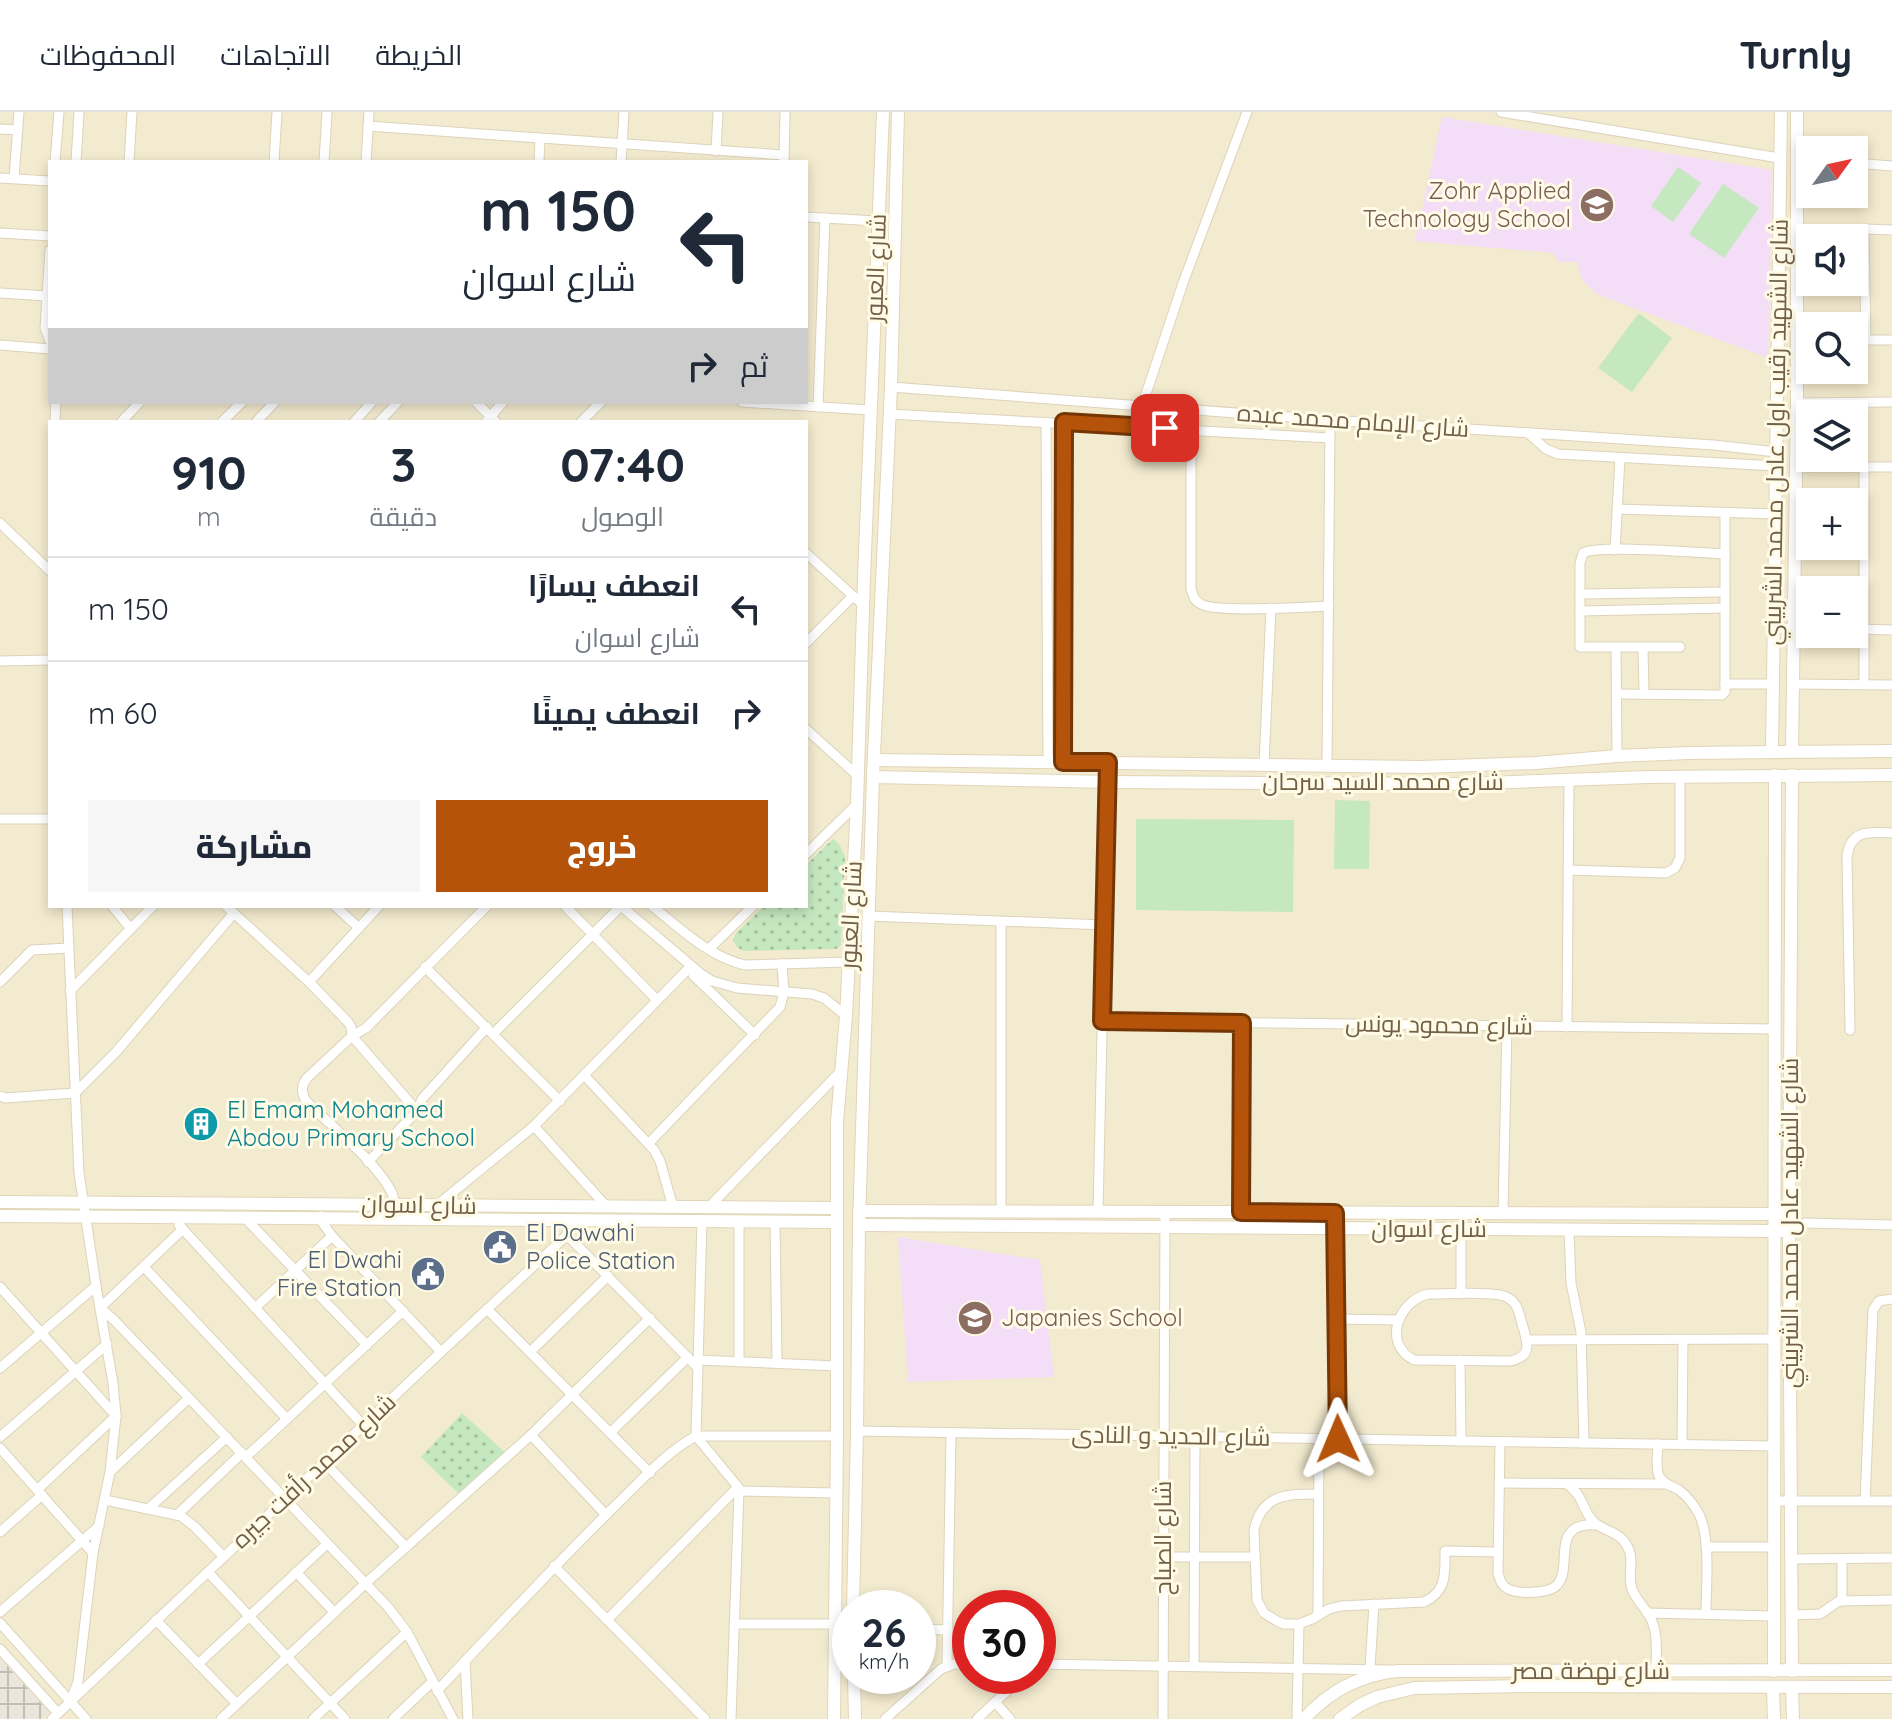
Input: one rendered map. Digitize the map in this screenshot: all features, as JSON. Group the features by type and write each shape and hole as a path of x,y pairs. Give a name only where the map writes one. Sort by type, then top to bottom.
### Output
{"street":[{"path":"14,178 19,112"},
{"path":"55,160 59,112"},
{"path":"76,160 79,112"},
{"path":"129,160 132,112"},
{"path":"274,160 277,112"},
{"path":"324,160 327,112"},
{"path":"366,160 369,112"},
{"path":"621,160 624,112"},
{"path":"716,151 718,112"},
{"path":"368,126 716,151 784,159 785,112"},
{"name":"شارع العبور","path":"835,1590 837,1122 857,804 883,112"},
{"name":"شارع العبور","path":"853,1590 859,1211 873,777 891,387 898,112"},
{"path":"1142,406 1183,283 1247,112"},
{"path":"1501,112 1779,158"},
{"name":"شارع الشهيد رقيب اول عادل محمد الشربيني","path":"1772,752 1781,112"},
{"name":"شارع الشهيد رقيب اول عادل محمد الشربيني","path":"1797,112 1800,136"},
{"path":"0,129 18,130"},
{"path":"539,160 540,139"},
{"path":"1868,164 1892,166"},
{"path":"0,178 48,181"},
{"path":"879,198 888,202 894,199"},
{"path":"808,217 877,221"},
{"path":"818,407 825,218"},
{"path":"1865,312 1863,233 1866,229 1892,230"},
{"path":"0,233 48,236"},
{"path":"877,239 885,235 893,240"},
{"path":"48,281 45,328 48,336"},
{"path":"0,293 47,296"},
{"path":"1779,293 1796,293"},
{"path":"1868,340 1892,340"},
{"path":"0,345 48,349"},
{"name":"شارع الإمام محمد عبده","path":"891,387 1714,445 1776,452"},
{"path":"1868,402 1892,402"},
{"path":"123,420 138,404"},
{"path":"224,420 240,404"},
{"path":"258,420 273,404"},
{"path":"356,420 370,404"},
{"path":"381,420 396,404"},
{"path":"478,404 491,420"},
{"path":"583,420 599,404"},
{"path":"782,404 870,410"},
{"path":"1191,409 1190,551 1196,601 1208,607 1329,606"},
{"name":"شارع الإمام محمد عبده","path":"889,414 1330,438"},
{"path":"1327,766 1330,420"},
{"path":"1046,422 1048,762"},
{"path":"1063,762 1064,422"},
{"name":"شارع الإمام محمد عبده","path":"1528,433 1546,449 1558,454 1777,466"},
{"path":"1615,550 1620,458"},
{"name":"شارع الشهيد رقيب اول عادل محمد الشربيني","path":"1792,751 1796,467"},
{"path":"1868,467 1892,467"},
{"path":"1861,576 1864,472"},
{"path":"1617,509 1776,514"},
{"path":"1617,694 1722,695 1725,691 1725,513"},
{"path":"0,523 48,569"},
{"path":"865,543 874,546 885,540"},
{"path":"1680,647 1580,647 1581,557 1587,550 1725,554"},
{"path":"808,555 863,605"},
{"path":"864,577 873,575 883,580"},
{"path":"1580,594 1725,592"},
{"path":"808,641 853,596"},
{"path":"1264,764 1271,608"},
{"path":"1580,611 1725,608"},
{"path":"1774,628 1793,629"},
{"path":"1868,630 1892,630"},
{"path":"1616,647 1617,756"},
{"path":"1643,647 1644,694"},
{"path":"1861,648 1864,685"},
{"path":"0,661 48,660"},
{"path":"1725,684 1773,684"},
{"path":"1792,684 1892,685"},
{"path":"808,731 858,776"},
{"name":"شارع محمد السيد سرحان","path":"874,760 1482,766 1688,753 1892,751"},
{"path":"1568,870 1666,873 1675,868 1680,858 1683,765 1688,753"},
{"path":"1648,777 1655,768 1655,760 1649,755"},
{"path":"1098,1212 1108,762"},
{"name":"شارع الشهيد عادل محمد الشربيني","path":"1774,1671 1775,775"},
{"name":"شارع الشهيد عادل محمد الشربيني","path":"1792,775 1789,1214 1792,1671"},
{"name":"شارع محمد السيد سرحان","path":"873,777 1459,784 1684,776 1892,775"},
{"path":"1567,1027 1569,780"},
{"path":"808,852 857,804"},
{"path":"0,819 48,819"},
{"path":"1850,1030 1849,846 1863,833 1892,833"},
{"path":"67,908 79,1173 116,1416 110,1472 93,1553 78,1682 70,1702"},
{"path":"114,908 131,929"},
{"path":"70,991 151,908"},
{"path":"337,908 359,928"},
{"path":"309,982 376,908"},
{"path":"397,1211 390,1189 368,1162 306,1101 302,1092 304,1082 352,1036 366,1028 485,908"},
{"path":"567,908 657,1000"},
{"path":"368,1162 417,1111 422,1099 490,1030 619,908"},
{"path":"623,908 690,968 755,1035"},
{"path":"654,908 722,958 745,965 849,962"},
{"path":"709,949 751,908"},
{"path":"0,1096 75,1093 116,1052 230,910 348,1022 352,1036 417,1111"},
{"path":"869,916 1105,925"},
{"path":"1001,922 1001,1212"},
{"path":"0,982 32,950 68,948"},
{"path":"649,1143 780,1007 784,992 782,964"},
{"path":"425,967 560,1101"},
{"path":"690,968 724,986 812,994 824,998 846,1016"},
{"path":"436,1206 534,1126 690,968"},
{"name":"شارع محمود يونس","path":"1102,1021 1775,1029"},
{"path":"1241,1212 1242,1023"},
{"path":"1503,1213 1507,1026"},
{"path":"709,1207 842,1068 850,1076 865,1070"},
{"path":"584,1075 649,1143 660,1161 673,1207"},
{"path":"837,1122 849,1117 862,1124"},
{"path":"534,1126 606,1206"},
{"name":"شارع اسوان","path":"0,1202 397,1211 568,1220 837,1222"},
{"name":"شارع اسوان","path":"397,1211 436,1206 837,1208"},
{"path":"320,1211 332,1236 441,1352"},
{"name":"شارع اسوان","path":"0,1216 244,1217 320,1211"},
{"name":"شارع اسوان","path":"859,1211 1789,1214 1805,1223"},
{"name":"شارع الصباح","path":"1163,1719 1165,1212"},
{"path":"1335,1213 1338,1439"},
{"path":"172,1217 363,1425"},
{"path":"244,1217 367,1345"},
{"path":"568,1220 567,1235 695,1362"},
{"path":"702,1220 695,1362 696,1436 739,1489 731,1719"},
{"path":"739,1221 739,1362"},
{"path":"775,1221 777,1363"},
{"name":"شارع اسوان","path":"859,1225 1774,1231 1789,1231 1805,1223 1892,1225"},
{"path":"100,1308 183,1229"},
{"path":"1461,1229 1461,1294"},
{"path":"1569,1230 1571,1283 1580,1316 1582,1340 1584,1443"},
{"name":"شارع محمد رأفت جيره","path":"55,1716 567,1235"},
{"path":"255,1308 332,1236"},
{"path":"144,1267 287,1419"},
{"path":"530,1352 608,1276"},
{"path":"0,1368 96,1286"},
{"path":"1,1291 116,1416"},
{"path":"1461,1294 1501,1295 1511,1299 1518,1308 1527,1340 1525,1353 1514,1361 1414,1360 1408,1357 1398,1340 1399,1320 1410,1302 1421,1296 1461,1294"},
{"path":"1865,1501 1873,1310 1879,1301 1890,1299"},
{"path":"100,1308 227,1437 397,1618 453,1719"},
{"path":"487,1309 650,1473"},
{"path":"177,1515 287,1419 403,1311"},
{"path":"221,1719 334,1612 531,1435 650,1318"},
{"path":"1336,1319 1399,1320"},
{"path":"1527,1340 1773,1339"},
{"path":"1682,1445 1683,1340"},
{"path":"0,1437 107,1344"},
{"path":"1460,1360 1461,1441"},
{"path":"610,1433 695,1362 837,1366"},
{"path":"110,1472 189,1398"},
{"path":"0,1532 116,1416"},
{"name":"شارع الحديد و النادى","path":"857,1431 1774,1446"},
{"path":"947,1666 951,1433"},
{"path":"531,1435 606,1515"},
{"path":"393,1719 465,1662 554,1566 686,1441 696,1436 837,1436"},
{"path":"148,1509 227,1437"},
{"path":"1194,1666 1195,1437"},
{"path":"1318,1615 1319,1439"},
{"path":"1500,1442 1498,1552 1499,1577 1505,1587 1517,1591 1550,1591 1562,1578 1564,1551 1568,1538 1577,1528 1590,1524 1616,1533 1628,1548 1632,1562 1630,1581 1653,1625 1656,1671"},
{"path":"1658,1444 1660,1478 1680,1491 1696,1509 1703,1525 1706,1614"},
{"path":"0,1449 93,1553"},
{"path":"324,1462 406,1547"},
{"path":"837,1472 856,1473"},
{"path":"1499,1483 1666,1484"},
{"path":"1567,1484 1579,1495 1597,1525"},
{"path":"607,1620 739,1489 836,1493"},
{"path":"1318,1494 1288,1495 1267,1504 1255,1524 1257,1600 1264,1613 1277,1621 1299,1624 1341,1606 1419,1603 1434,1597 1443,1584 1445,1551 1498,1552"},
{"path":"105,1500 188,1520 224,1557"},
{"path":"1774,1501 1892,1501"},
{"path":"0,1612 99,1526"},
{"path":"198,1664 327,1544"},
{"path":"1706,1547 1774,1547"},
{"path":"1163,1557 1255,1557"},
{"path":"1791,1559 1892,1558"},
{"path":"1842,1559 1842,1601"},
{"path":"554,1566 705,1719"},
{"path":"208,1572 345,1719"},
{"path":"296,1572 334,1612"},
{"path":"1792,1615 1820,1614 1842,1601 1892,1600"},
{"path":"1370,1668 1374,1604"},
{"path":"1647,1613 1774,1616"},
{"path":"156,1620 237,1704"},
{"path":"0,1623 86,1719"},
{"path":"734,1624 832,1624"},
{"path":"1297,1719 1299,1624"},
{"path":"936,1630 948,1630"},
{"path":"313,1719 407,1632"},
{"path":"0,1649 55,1716"},
{"path":"465,1662 468,1719"},
{"path":"885,1719 941,1669 952,1664"},
{"path":"1056,1664 1370,1668 1397,1671"},
{"path":"1527,1670 1525,1679 1529,1686"},
{"name":"شارع نهضة مصر","path":"1304,1719 1321,1701 1341,1688 1374,1674 1397,1671 1892,1670"},
{"path":"1494,1671 1501,1676 1499,1687"},
{"name":"شارع نهضة مصر","path":"1340,1719 1369,1700 1414,1688 1892,1687"},
{"path":"1773,1688 1774,1719"},
{"path":"1792,1688 1793,1719"},
{"name":"شارع العبور","path":"834,1694 834,1719"},
{"path":"854,1694 855,1719"},
{"path":"977,1719 1004,1694"},
{"path":"995,1702 1010,1719"}],"shaded area":[{"path":"0,112 1892,112 1892,1719 0,1719"},
{"name":"Zohr Applied Technology School","path":"1442,117 1772,170 1768,358 1596,294 1581,278 1577,262 1558,262 1553,253 1415,241"},
{"name":"Japanies School","path":"898,1237 1040,1260 1054,1377 908,1382"},
{"path":"0,1658 49,1712 41,1719 0,1719"}],"green space":[{"path":"1678,167 1701,183 1673,222 1651,206"},
{"path":"1723,184 1759,208 1724,258 1689,234"},
{"path":"1638,314 1672,338 1632,392 1598,368"},
{"path":"1335,800 1370,801 1369,869 1334,869"},
{"path":"1136,819 1294,820 1293,912 1136,910"},
{"path":"833,839 845,856 841,945 836,949 743,951 736,946 733,940 736,933 762,908 808,908 808,863"},
{"path":"462,1413 508,1455 462,1497 421,1457"}],"place":[{"name":"Zohr Applied Technology School","path":"1597,205"},
{"name":"El Emam Mohamed Abdou Primary School","path":"201,1124"},
{"name":"El Dawahi Police Station","path":"500,1247"},
{"name":"El Dwahi Fire Station","path":"428,1274"},
{"name":"Japanies School","path":"975,1318"}],"route":[{"path":"1165,428 1064,422 1063,762 1108,762 1102,1021 1242,1023 1241,1212 1335,1213 1338,1439"}]}
